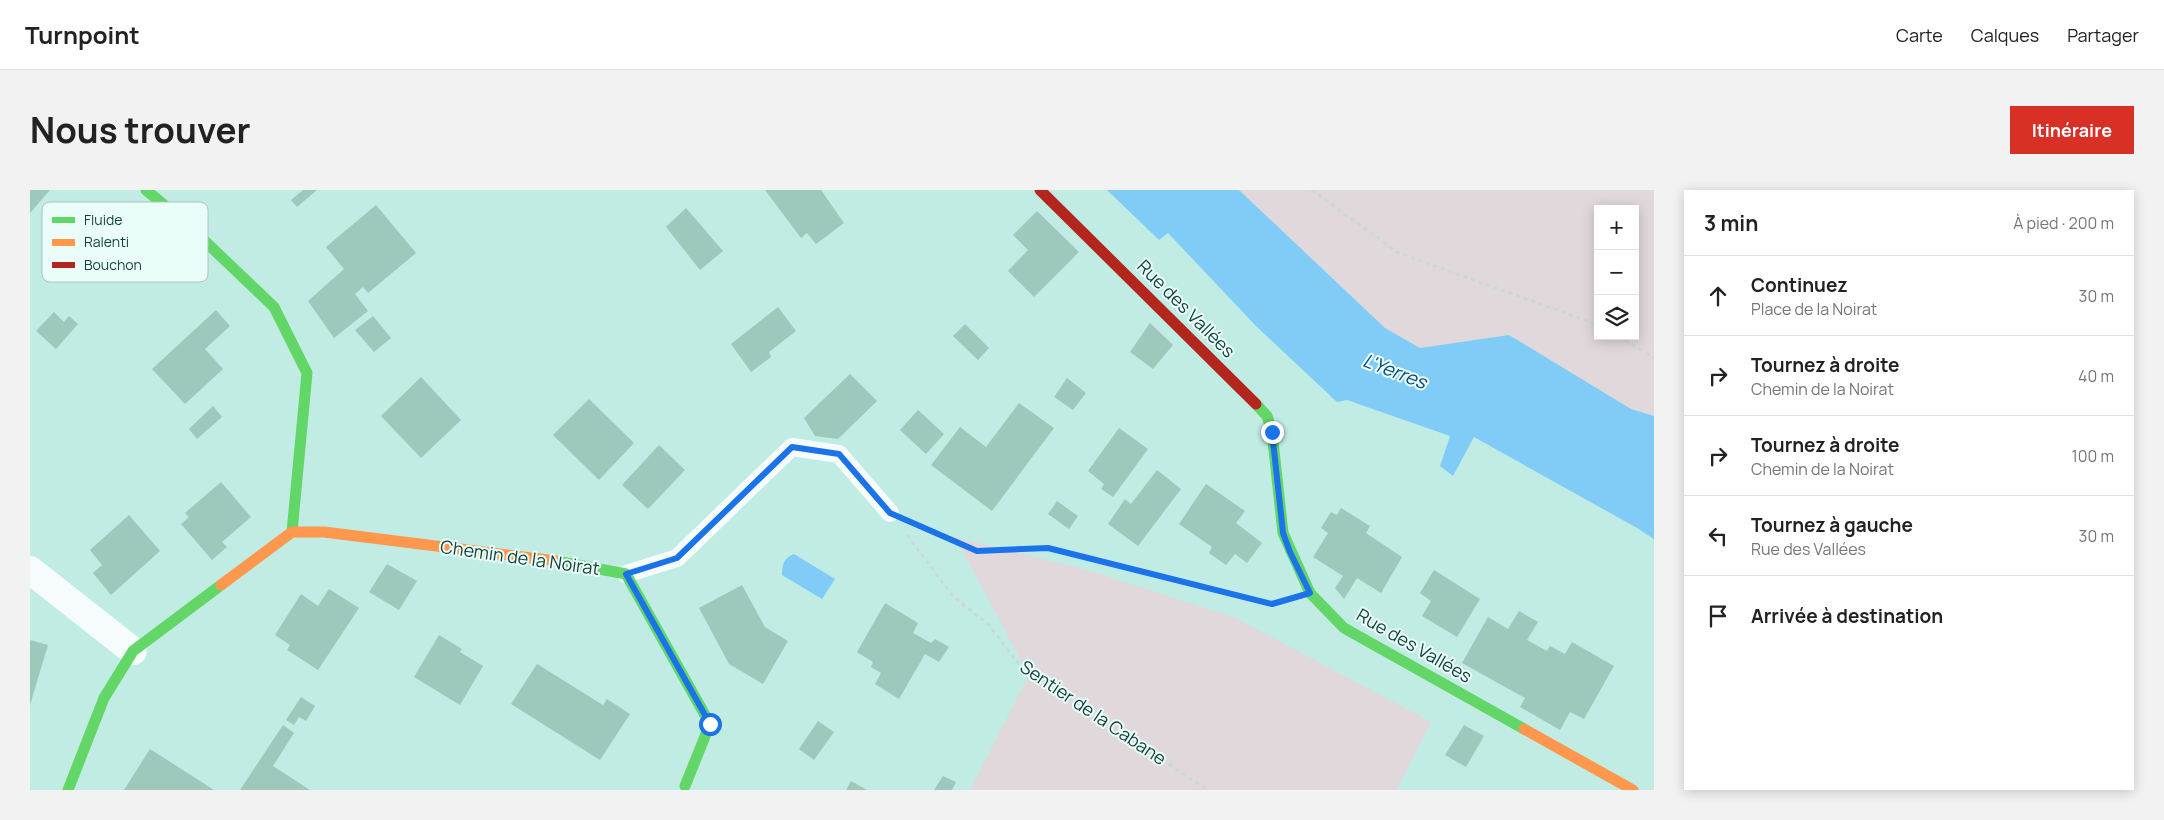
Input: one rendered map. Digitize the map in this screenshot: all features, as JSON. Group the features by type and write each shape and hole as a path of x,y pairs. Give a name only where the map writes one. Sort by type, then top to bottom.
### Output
{"street":[{"path":"146,190 160,202"},
{"name":"Rue des Vallées","path":"1040,190 1245,392 1266,416 1272,432 1283,533 1296,566 1310,593 1344,628 1634,790"},
{"path":"68,790 104,698 133,651 292,532 307,373 274,307 208,245"},
{"name":"Chemin de la Noirat","path":"292,532 333,533 556,562 626,574"},
{"path":"30,570 133,651"},
{"path":"626,574 710,724 685,786"}],"lane":[{"name":"Chemin de la Noirat","path":"626,574 677,558 792,447 839,454 890,513"}],"path":[{"path":"1312,190 1397,252 1594,325"},
{"path":"1625,340 1654,358"},
{"path":"890,513 977,551 1048,548 1272,604 1310,593"},
{"name":"Sentier de la Cabane","path":"890,513 952,595 990,626 1016,661 1061,694 1208,790"}],"shaded area":[{"path":"1239,190 1654,190 1654,416 1631,409 1509,335 1420,348 1385,328"},
{"path":"955,537 1084,569 1236,618 1431,722 1397,790 970,790 1029,675"}],"water":[{"name":"L'Yerres","path":"1107,190 1239,190 1385,328 1420,348 1509,335 1631,409 1654,416 1654,539 1474,437 1453,476 1440,466 1450,436 1347,400 1337,402 1256,326 1168,233 1159,240"},
{"path":"794,554 835,579 822,599 782,575 784,562"}],"building":[{"path":"30,190 50,190 30,213"},
{"path":"303,190 317,190 297,207 291,200"},
{"path":"765,190 821,190 844,223 816,244 807,233 801,238"},
{"path":"376,205 416,253 368,293 363,287 355,294 368,311 334,338 308,301 344,269 326,247"},
{"path":"686,208 723,251 700,270 666,227"},
{"path":"1037,211 1079,252 1034,297 1008,271 1028,250 1013,235"},
{"path":"778,307 796,331 769,352 771,357 751,372 731,344"},
{"path":"216,310 230,326 205,349 223,369 185,404 152,369"},
{"path":"54,312 64,322 69,316 78,324 56,349 36,331"},
{"path":"373,316 391,338 374,352 355,330"},
{"path":"1150,323 1173,345 1153,369 1130,352"},
{"path":"965,324 989,348 978,360 953,336"},
{"path":"850,374 877,401 838,439 815,436 804,418"},
{"path":"421,377 461,420 421,458 381,416"},
{"path":"1067,378 1086,393 1073,410 1054,397"},
{"path":"589,399 634,443 599,480 553,435"},
{"path":"1019,403 1054,428 992,511 931,465 960,427 986,447"},
{"path":"213,406 222,417 197,439 189,429"},
{"path":"918,410 944,434 926,454 900,430"},
{"path":"1119,428 1148,449 1113,497 1101,489 1104,484 1088,471"},
{"path":"659,445 685,470 648,509 622,485"},
{"path":"1157,470 1181,489 1138,546 1108,524 1125,499 1131,504"},
{"path":"221,482 251,517 222,542 227,547 212,560 181,524 189,517 185,513"},
{"path":"1206,484 1245,511 1236,523 1262,543 1247,563 1235,554 1226,565 1209,553 1212,547 1179,524"},
{"path":"1057,501 1078,516 1069,529 1048,514"},
{"path":"1341,508 1370,526 1366,533 1402,557 1381,593 1357,578 1344,599 1335,588 1343,576 1313,557 1328,533 1321,528 1331,512 1337,515"},
{"path":"129,515 160,551 111,595 93,573 102,565 90,550"},
{"path":"387,564 417,581 399,610 369,592"},
{"path":"1434,570 1480,599 1457,637 1422,616 1431,601 1420,593"},
{"path":"742,585 765,627 788,641 763,684 729,664 699,608"},
{"path":"329,589 359,608 318,670 287,650 290,645 275,635 301,594 318,606"},
{"path":"885,603 918,623 913,633 931,643 935,639 949,647 939,662 925,654 899,699 875,684 881,673 871,667 873,662 857,652"},
{"path":"1519,611 1538,622 1527,640 1547,651 1550,646 1565,654 1572,642 1614,666 1584,719 1570,712 1560,730 1520,707 1525,698 1462,663 1488,617 1508,629"},
{"path":"439,635 462,649 460,652 483,666 460,705 414,677"},
{"path":"30,640 48,645 30,705"},
{"path":"537,664 603,705 607,699 630,714 600,760 511,704"},
{"path":"301,697 315,706 306,721 299,717 294,725 286,720"},
{"path":"818,721 834,732 814,760 799,749"},
{"path":"283,725 294,733 273,766 310,790 240,790"},
{"path":"1464,725 1484,736 1466,767 1445,755"},
{"path":"150,749 214,790 124,790"},
{"path":"943,776 956,782 952,790 934,790"},
{"path":"851,781 867,790 846,790"}],"traffic: fast":[{"path":"146,190 160,202"},
{"path":"208,244 274,307 307,373 292,532"},
{"path":"1256,404 1267,416 1272,432 1283,533 1310,593 1344,628 1524,729"},
{"path":"556,561 626,574 710,724 685,786"},
{"path":"68,790 104,698 133,651 221,585"}],"traffic: slow":[{"path":"221,585 292,532 324,532 556,561"},
{"path":"1524,729 1633,790"}],"traffic: jam":[{"path":"1040,190 1256,404"}],"route":[{"path":"710,724 626,574 677,558 792,447 839,454 890,513 977,551 1048,548 1272,604 1310,593 1299,573 1283,533 1272,432"}]}
